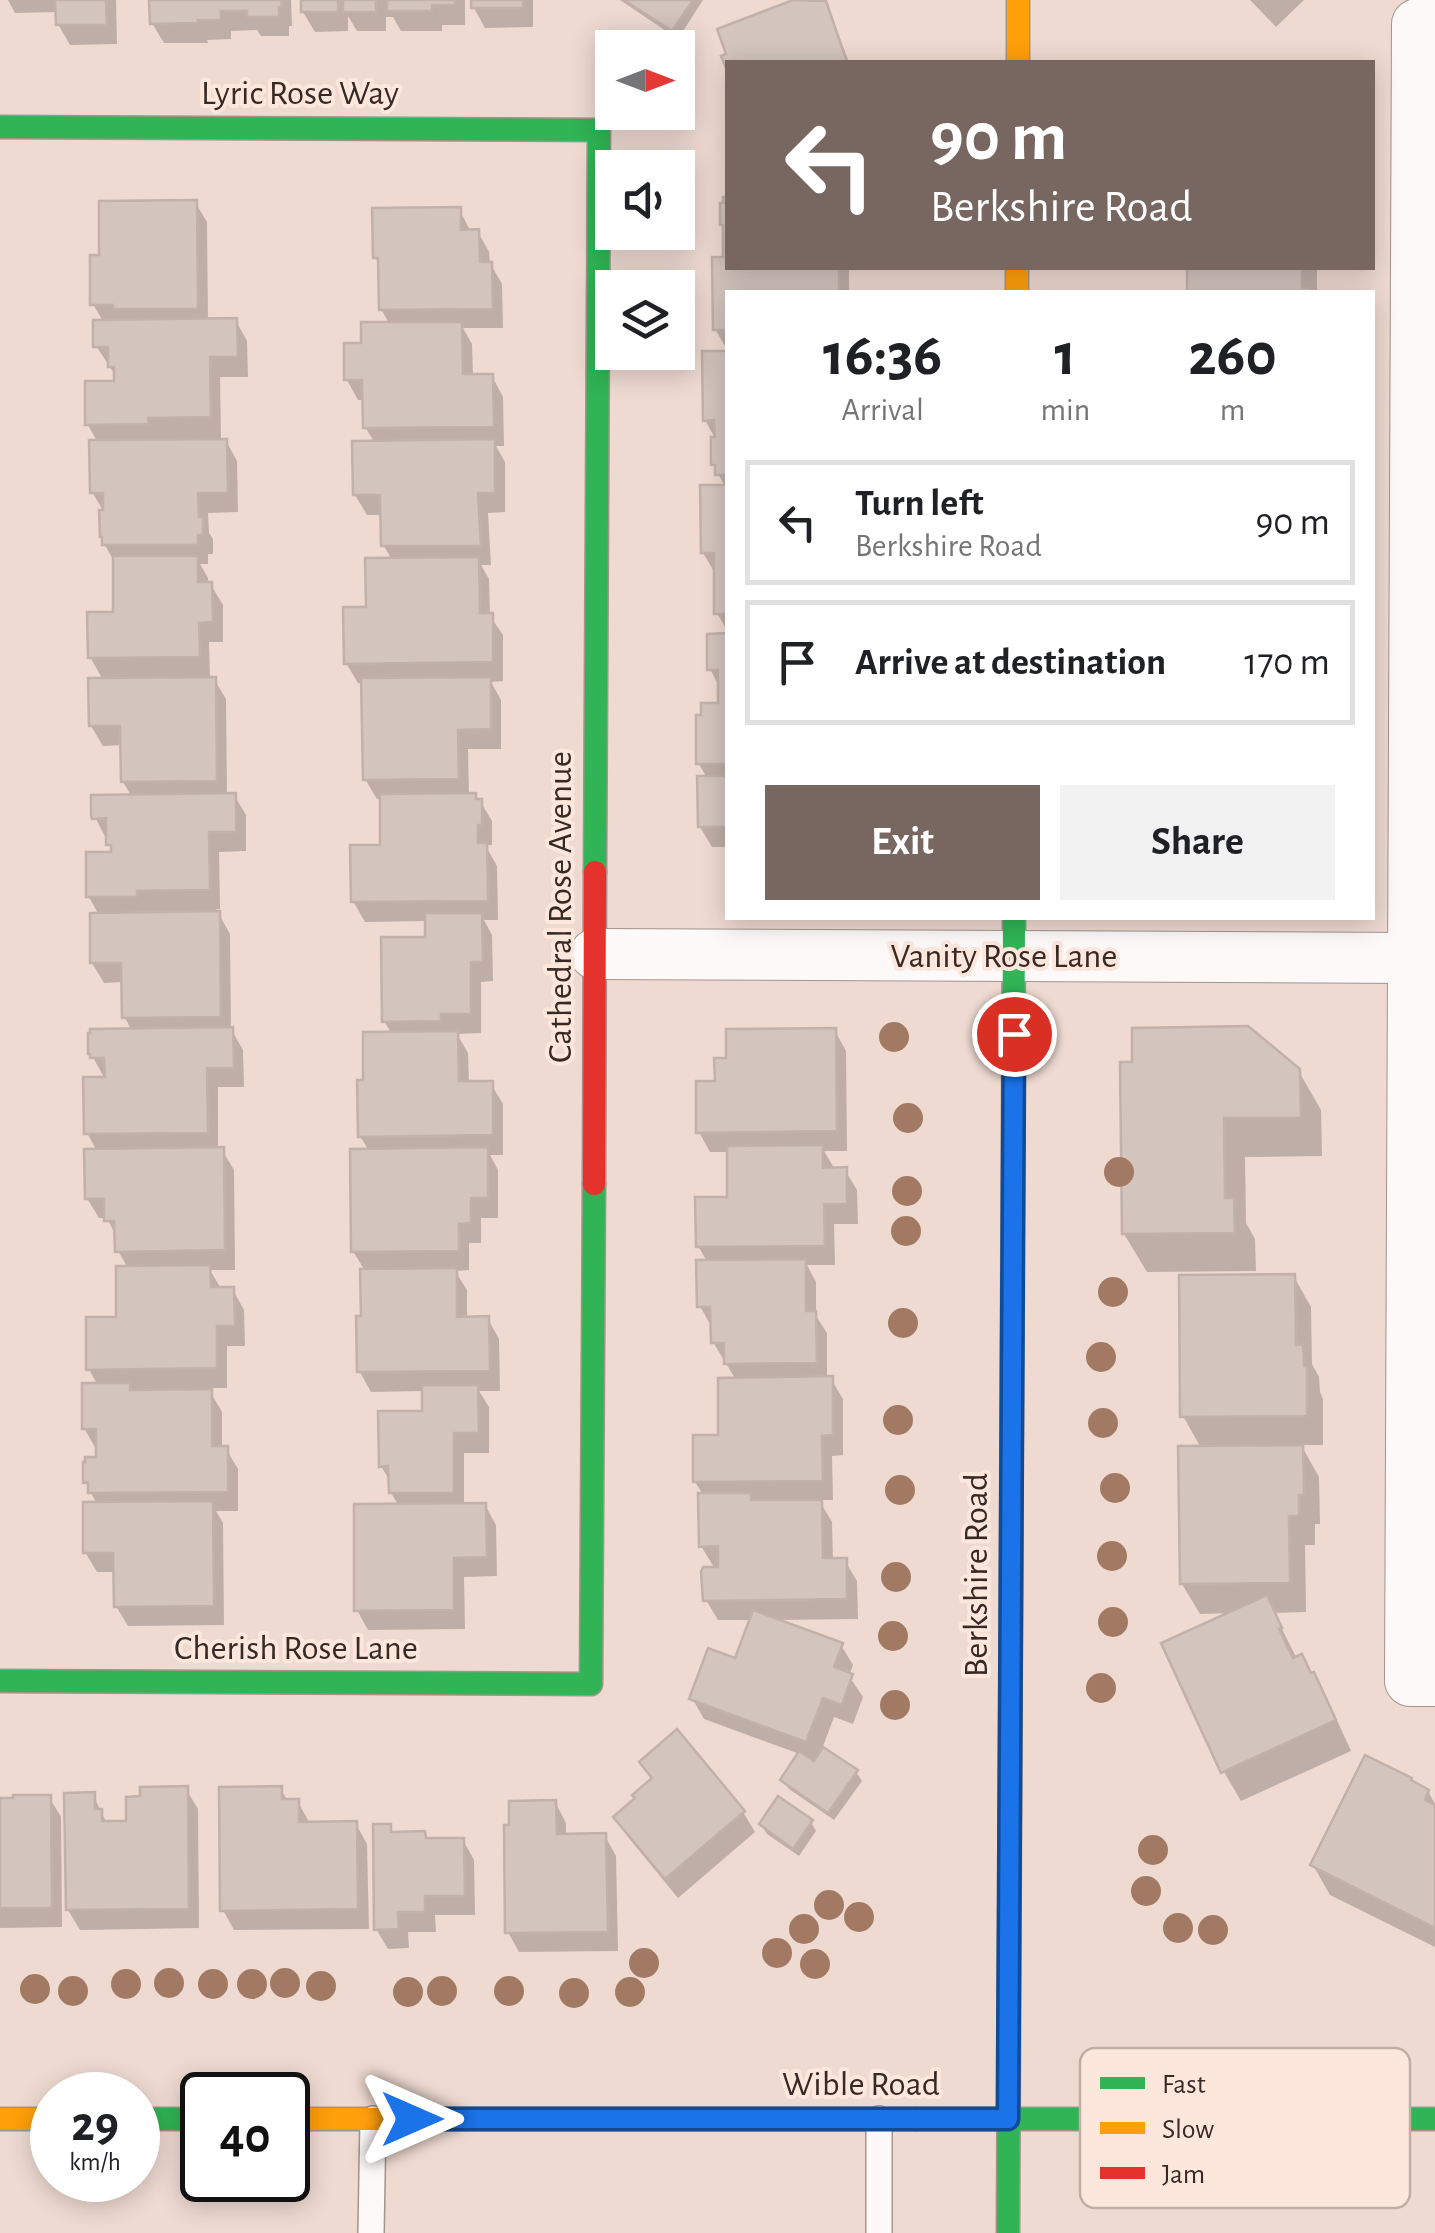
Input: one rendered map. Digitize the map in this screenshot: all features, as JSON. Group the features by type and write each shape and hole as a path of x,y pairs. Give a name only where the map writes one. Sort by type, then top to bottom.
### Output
{"street":[{"path":"1018,0 1018,60"},
{"path":"1422,1681 1413,958 1426,24"},
{"name":"Lyric Rose Way","path":"0,127 595,130"},
{"name":"Cathedral Rose Avenue","path":"591,1684 599,130"},
{"name":"Vanity Rose Lane","path":"595,954 1014,937 1413,958"},
{"name":"Berkshire Road","path":"1008,2233 1014,937"},
{"name":"Cherish Rose Lane","path":"0,1682 591,1684"},
{"path":"0,2119 30,2119"},
{"name":"Wible Road","path":"310,2119 1080,2119"}],"lane":[{"path":"371,2233 372,2119"},
{"path":"879,2119 879,2233"}],"building":[{"path":"55,0 106,0 107,25 56,25"},
{"path":"149,0 281,0 282,7 279,17 247,17 247,11 221,11 221,20 150,24"},
{"path":"301,0 338,0 338,12 301,12"},
{"path":"343,0 376,0 376,12 343,12"},
{"path":"387,0 455,0 455,5 432,5 432,11 387,11"},
{"path":"471,0 523,0 523,8 471,8"},
{"path":"624,0 693,0 670,30"},
{"path":"793,0 826,1 846,60 725,60 725,66 721,56 726,54 717,29"},
{"path":"725,197 725,270 839,270 839,290 725,290 725,330 713,330 712,257 723,257"},
{"path":"197,200 198,309 113,309 113,305 90,305 90,255 99,255 99,201"},
{"path":"461,207 461,230 479,229 480,262 492,262 493,309 379,310 372,208"},
{"path":"1187,270 1302,270 1302,288 1310,288 1310,290 1187,290"},
{"path":"237,318 238,357 210,357 211,417 148,418 149,424 85,425 85,381 114,381 114,367 108,367 108,347 93,347 93,320"},
{"path":"361,322 462,322 463,374 493,374 494,427 363,428 362,380 344,380 344,343 361,343"},
{"path":"702,351 725,351 725,475 715,475 715,465 711,465 714,420 703,421"},
{"path":"227,439 228,493 198,493 203,535 198,535 198,545 102,545 99,510 103,510 103,493 90,493 89,440"},
{"path":"495,439 495,493 478,493 481,546 381,546 380,495 353,495 352,441"},
{"path":"700,485 725,485 725,614 714,614 714,553 701,553"},
{"path":"113,556 198,556 198,582 212,582 213,622 199,623 200,657 88,658 87,612 113,612"},
{"path":"479,557 480,613 493,613 493,662 344,664 343,607 366,607 365,558"},
{"path":"725,633 725,764 696,764 696,715 701,715 701,703 718,703 718,670 707,670 707,634"},
{"path":"216,677 217,781 121,782 120,726 89,726 88,678"},
{"path":"491,677 491,729 458,730 459,779 363,780 361,678"},
{"path":"697,776 725,776 725,827 698,827"},
{"path":"236,793 236,832 209,832 210,890 137,891 137,897 86,897 86,852 111,852 111,845 106,845 106,818 92,819 91,795"},
{"path":"476,793 476,799 482,799 478,843 487,843 488,901 351,902 350,845 380,845 380,794"},
{"path":"220,911 221,1017 122,1018 121,963 90,963 90,913"},
{"path":"425,913 482,913 483,962 471,962 471,1014 441,1014 441,1021 382,1022 381,937 425,937"},
{"path":"1248,1026 1300,1069 1301,1118 1224,1118 1225,1198 1234,1198 1235,1233 1122,1234 1120,1062 1132,1062 1132,1028"},
{"path":"233,1027 234,1068 207,1068 208,1133 84,1134 83,1077 105,1077 104,1058 90,1058 88,1054 90,1029"},
{"path":"836,1028 837,1131 696,1133 696,1081 715,1081 714,1058 726,1058 726,1029"},
{"path":"458,1031 459,1081 493,1081 493,1135 358,1137 357,1080 363,1080 363,1032"},
{"path":"823,1145 823,1168 847,1167 847,1204 824,1204 825,1246 696,1247 695,1197 727,1197 727,1146"},
{"path":"224,1147 225,1250 115,1252 114,1221 104,1221 104,1199 85,1199 84,1149"},
{"path":"488,1147 488,1198 471,1198 471,1223 459,1224 459,1251 351,1252 350,1149"},
{"path":"806,1259 806,1311 816,1311 817,1363 724,1364 724,1343 711,1343 710,1307 697,1307 696,1260"},
{"path":"210,1265 211,1287 234,1287 235,1326 217,1326 217,1368 86,1370 86,1317 116,1317 116,1266"},
{"path":"457,1268 457,1317 489,1316 490,1371 357,1372 360,1269"},
{"path":"1295,1274 1296,1345 1303,1344 1307,1366 1307,1416 1180,1417 1179,1275"},
{"path":"833,1376 833,1435 822,1436 823,1481 693,1482 693,1435 718,1435 718,1378"},
{"path":"82,1383 130,1383 130,1390 212,1389 212,1446 228,1446 228,1492 88,1493 88,1482 83,1483 83,1462 85,1457 96,1457 96,1429 82,1429"},
{"path":"422,1385 478,1385 479,1433 454,1433 454,1493 389,1493 388,1466 379,1467 378,1411 422,1411"},
{"path":"1303,1445 1304,1495 1299,1495 1299,1516 1289,1516 1290,1583 1180,1584 1178,1446"},
{"path":"698,1493 751,1493 751,1500 822,1500 823,1558 847,1558 847,1599 703,1601 701,1572 703,1567 718,1567 718,1546 699,1547"},
{"path":"213,1501 214,1606 114,1607 113,1553 83,1553 83,1502"},
{"path":"486,1503 487,1557 454,1558 454,1610 354,1611 354,1504"},
{"path":"1267,1595 1293,1658 1302,1654 1336,1720 1221,1773 1161,1643"},
{"path":"753,1610 843,1643 834,1667 853,1674 842,1705 823,1698 806,1742 689,1699 708,1648 735,1658"},
{"path":"677,1729 745,1811 665,1879 613,1817 652,1778 639,1762"},
{"path":"823,1747 858,1770 828,1813 780,1780 799,1751 814,1761"},
{"path":"1365,1755 1429,1790 1425,1800 1435,1805 1435,1928 1310,1865"},
{"path":"188,1786 189,1909 66,1910 64,1793 95,1792 95,1809 102,1809 102,1821 126,1821 126,1797 140,1796 140,1787"},
{"path":"282,1786 282,1799 299,1799 299,1822 357,1821 358,1909 220,1911 219,1787"},
{"path":"51,1795 52,1908 0,1908 0,1798"},
{"path":"778,1796 813,1820 793,1849 759,1824"},
{"path":"556,1800 557,1834 606,1833 608,1932 505,1933 504,1825 509,1825 509,1801"},
{"path":"373,1824 391,1824 391,1832 425,1831 426,1838 464,1838 465,1896 425,1896 425,1912 398,1912 399,1929 374,1930"}],"traffic: fast":[{"path":"0,127 599,130 595,872"},
{"path":"1008,2233 1014,920"},
{"path":"0,1681 591,1684 594,1184"},
{"path":"160,2119 180,2119"},
{"path":"916,2119 1080,2119"},
{"path":"1410,2119 1435,2119"}],"traffic: slow":[{"path":"1018,0 1018,60"},
{"path":"1017,270 1017,290"},
{"path":"0,2119 30,2119"},
{"path":"310,2119 916,2119"}],"traffic: jam":[{"path":"594,1184 595,872"}],"route":[{"path":"412,2119 1008,2119 1014,1034"}]}
